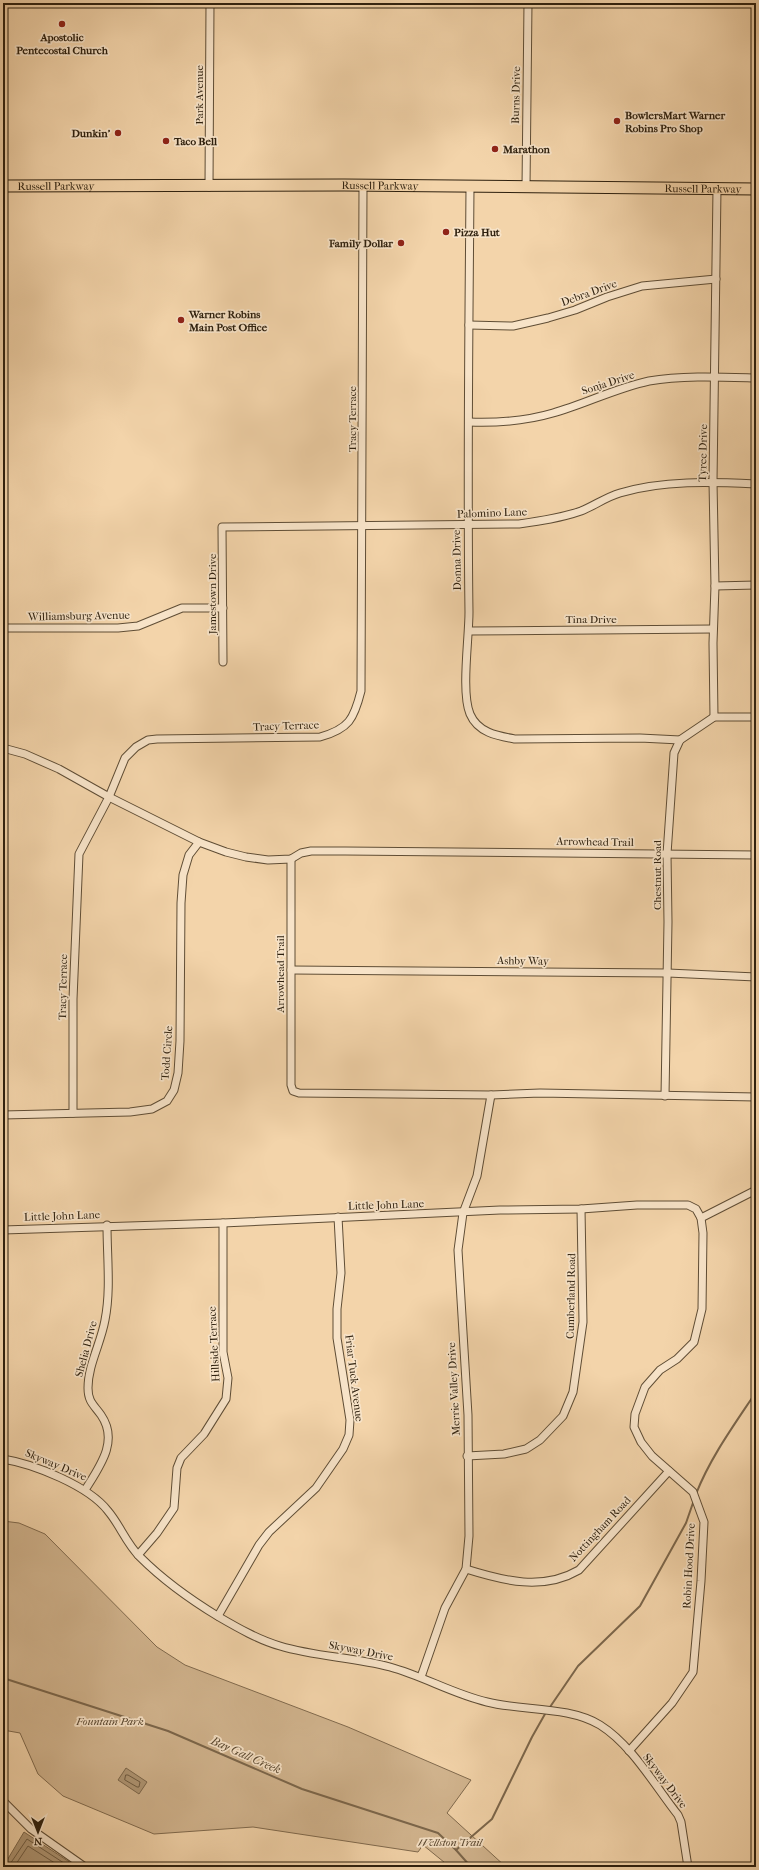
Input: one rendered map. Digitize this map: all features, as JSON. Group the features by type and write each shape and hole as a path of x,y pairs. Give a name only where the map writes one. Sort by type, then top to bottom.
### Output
{"main road":[{"name":"Russell Parkway","path":"3,186 470,186 756,189"}],"street":[{"name":"Park Avenue","path":"209,187 210,3"},
{"name":"Burns Drive","path":"526,187 528,3"},
{"name":"Tracy Terrace","path":"73,1113 73,998 79,854 109,797 125,758 136,747 148,740 320,737 333,733 348,725 356,711 361,691 360,549 363,525 363,186"},
{"name":"Donna Drive","path":"470,186 468,526 469,631 466,700 471,716 485,732 500,737 516,739 640,738 680,740"},
{"name":"Tyree Drive","path":"714,717 713,629 715,586 714,482 717,189"},
{"name":"Debra Drive","path":"469,325 513,326 575,310 607,297 642,286 716,280"},
{"name":"Sonja Drive","path":"469,422 489,423 521,420 552,413 649,381 715,377 756,378"},
{"name":"Palomino Lane","path":"222,527 363,525 468,526 519,524 552,520 582,511 619,493 654,486 714,482 756,484"},
{"name":"Jamestown Drive","path":"222,527 223,662"},
{"path":"715,586 756,585"},
{"name":"Williamsburg Avenue","path":"3,628 118,628 138,626 182,608 223,608"},
{"name":"Tina Drive","path":"469,631 713,629"},
{"path":"680,740 714,717 756,717"},
{"name":"Chestnut Road","path":"665,1096 668,973 667,854 672,766 674,753 680,740"},
{"path":"3,748 25,754 59,769 109,797 199,842 246,857 268,860 291,859"},
{"name":"Todd Circle","path":"3,1115 130,1112 152,1109 167,1101 174,1090 178,1073 180,1041 181,903 183,875 188,856 199,842"},
{"name":"Arrowhead Trail","path":"756,855 312,851 301,853 291,859 291,1086 293,1091 299,1093 491,1095 540,1093 756,1097"},
{"name":"Ashby Way","path":"291,970 668,973 756,977"},
{"name":"Merrie Valley Drive","path":"421,1677 445,1608 466,1569 469,1536 467,1456 468,1416 458,1250 463,1213 477,1176 491,1095"},
{"path":"701,1218 756,1190"},
{"name":"Little John Lane","path":"3,1230 223,1223 338,1217 463,1213 500,1210 581,1209 637,1206 688,1206 696,1209 701,1218"},
{"name":"Cumberland Road","path":"467,1456 504,1454 526,1449 540,1440 563,1416 573,1392 584,1322 581,1209"},
{"name":"Friar Tuck Avenue","path":"218,1616 268,1532 316,1488 344,1449 349,1435 350,1420 337,1338 337,1309 341,1273 338,1217"},
{"name":"Robin Hood Drive","path":"628,1751 672,1703 693,1672 701,1581 704,1522 693,1492 669,1471 641,1442 634,1427 635,1414 645,1387 660,1370 677,1359 694,1342 702,1309 703,1233 701,1218"},
{"name":"Hillside Terrace","path":"138,1555 158,1533 174,1508 177,1468 181,1458 204,1434 226,1399 228,1378 223,1352 223,1223"},
{"name":"Shelia Drive","path":"85,1490 108,1450 109,1439 107,1425 90,1403 88,1388 90,1374 105,1321 107,1307 107,1226"},
{"name":"Skyway Drive","path":"3,1459 18,1461 43,1470 85,1490 109,1511 123,1535 138,1555 179,1590 218,1616 268,1642 313,1654 372,1663 421,1677 453,1692 488,1703 556,1712 598,1724 615,1736 678,1815 681,1822 688,1867"},
{"name":"Nottingham Road","path":"466,1569 515,1582 542,1583 567,1577 579,1570 669,1471"},
{"path":"3,1799 3,1802 31,1829 85,1867"}],"green space":[{"name":"Fountain Park","path":"3,1521 19,1523 45,1534 157,1647 185,1665 348,1727 471,1780 447,1813 506,1867 450,1867 423,1845 418,1852 253,1827 154,1834 63,1796 38,1774 20,1733 3,1730"}],"water":[{"path":"126,1768 147,1782 139,1794 118,1780"},
{"path":"24,1832 77,1867 3,1867"}],"waterway":[{"path":"696,1494 715,1455 756,1392"},
{"path":"550,1707 578,1666 640,1606 686,1523 694,1500"},
{"name":"Bay Gall Creek","path":"3,1678 168,1731 302,1789 438,1833 471,1867"},
{"path":"456,1850 492,1819 532,1737 545,1714"}],"place":[{"name":"Apostolic Pentecostal Church","path":"62,24"},
{"name":"BowlersMart Warner Robins Pro Shop","path":"617,121"},
{"name":"Dunkin'","path":"118,133"},
{"name":"Taco Bell","path":"166,141"},
{"name":"Marathon","path":"495,149"},
{"name":"Pizza Hut","path":"446,232"},
{"name":"Family Dollar","path":"401,243"},
{"name":"Warner Robins Main Post Office","path":"181,320"}],"park label":[{"name":"Wellston Trail","path":"450,1842"}]}
